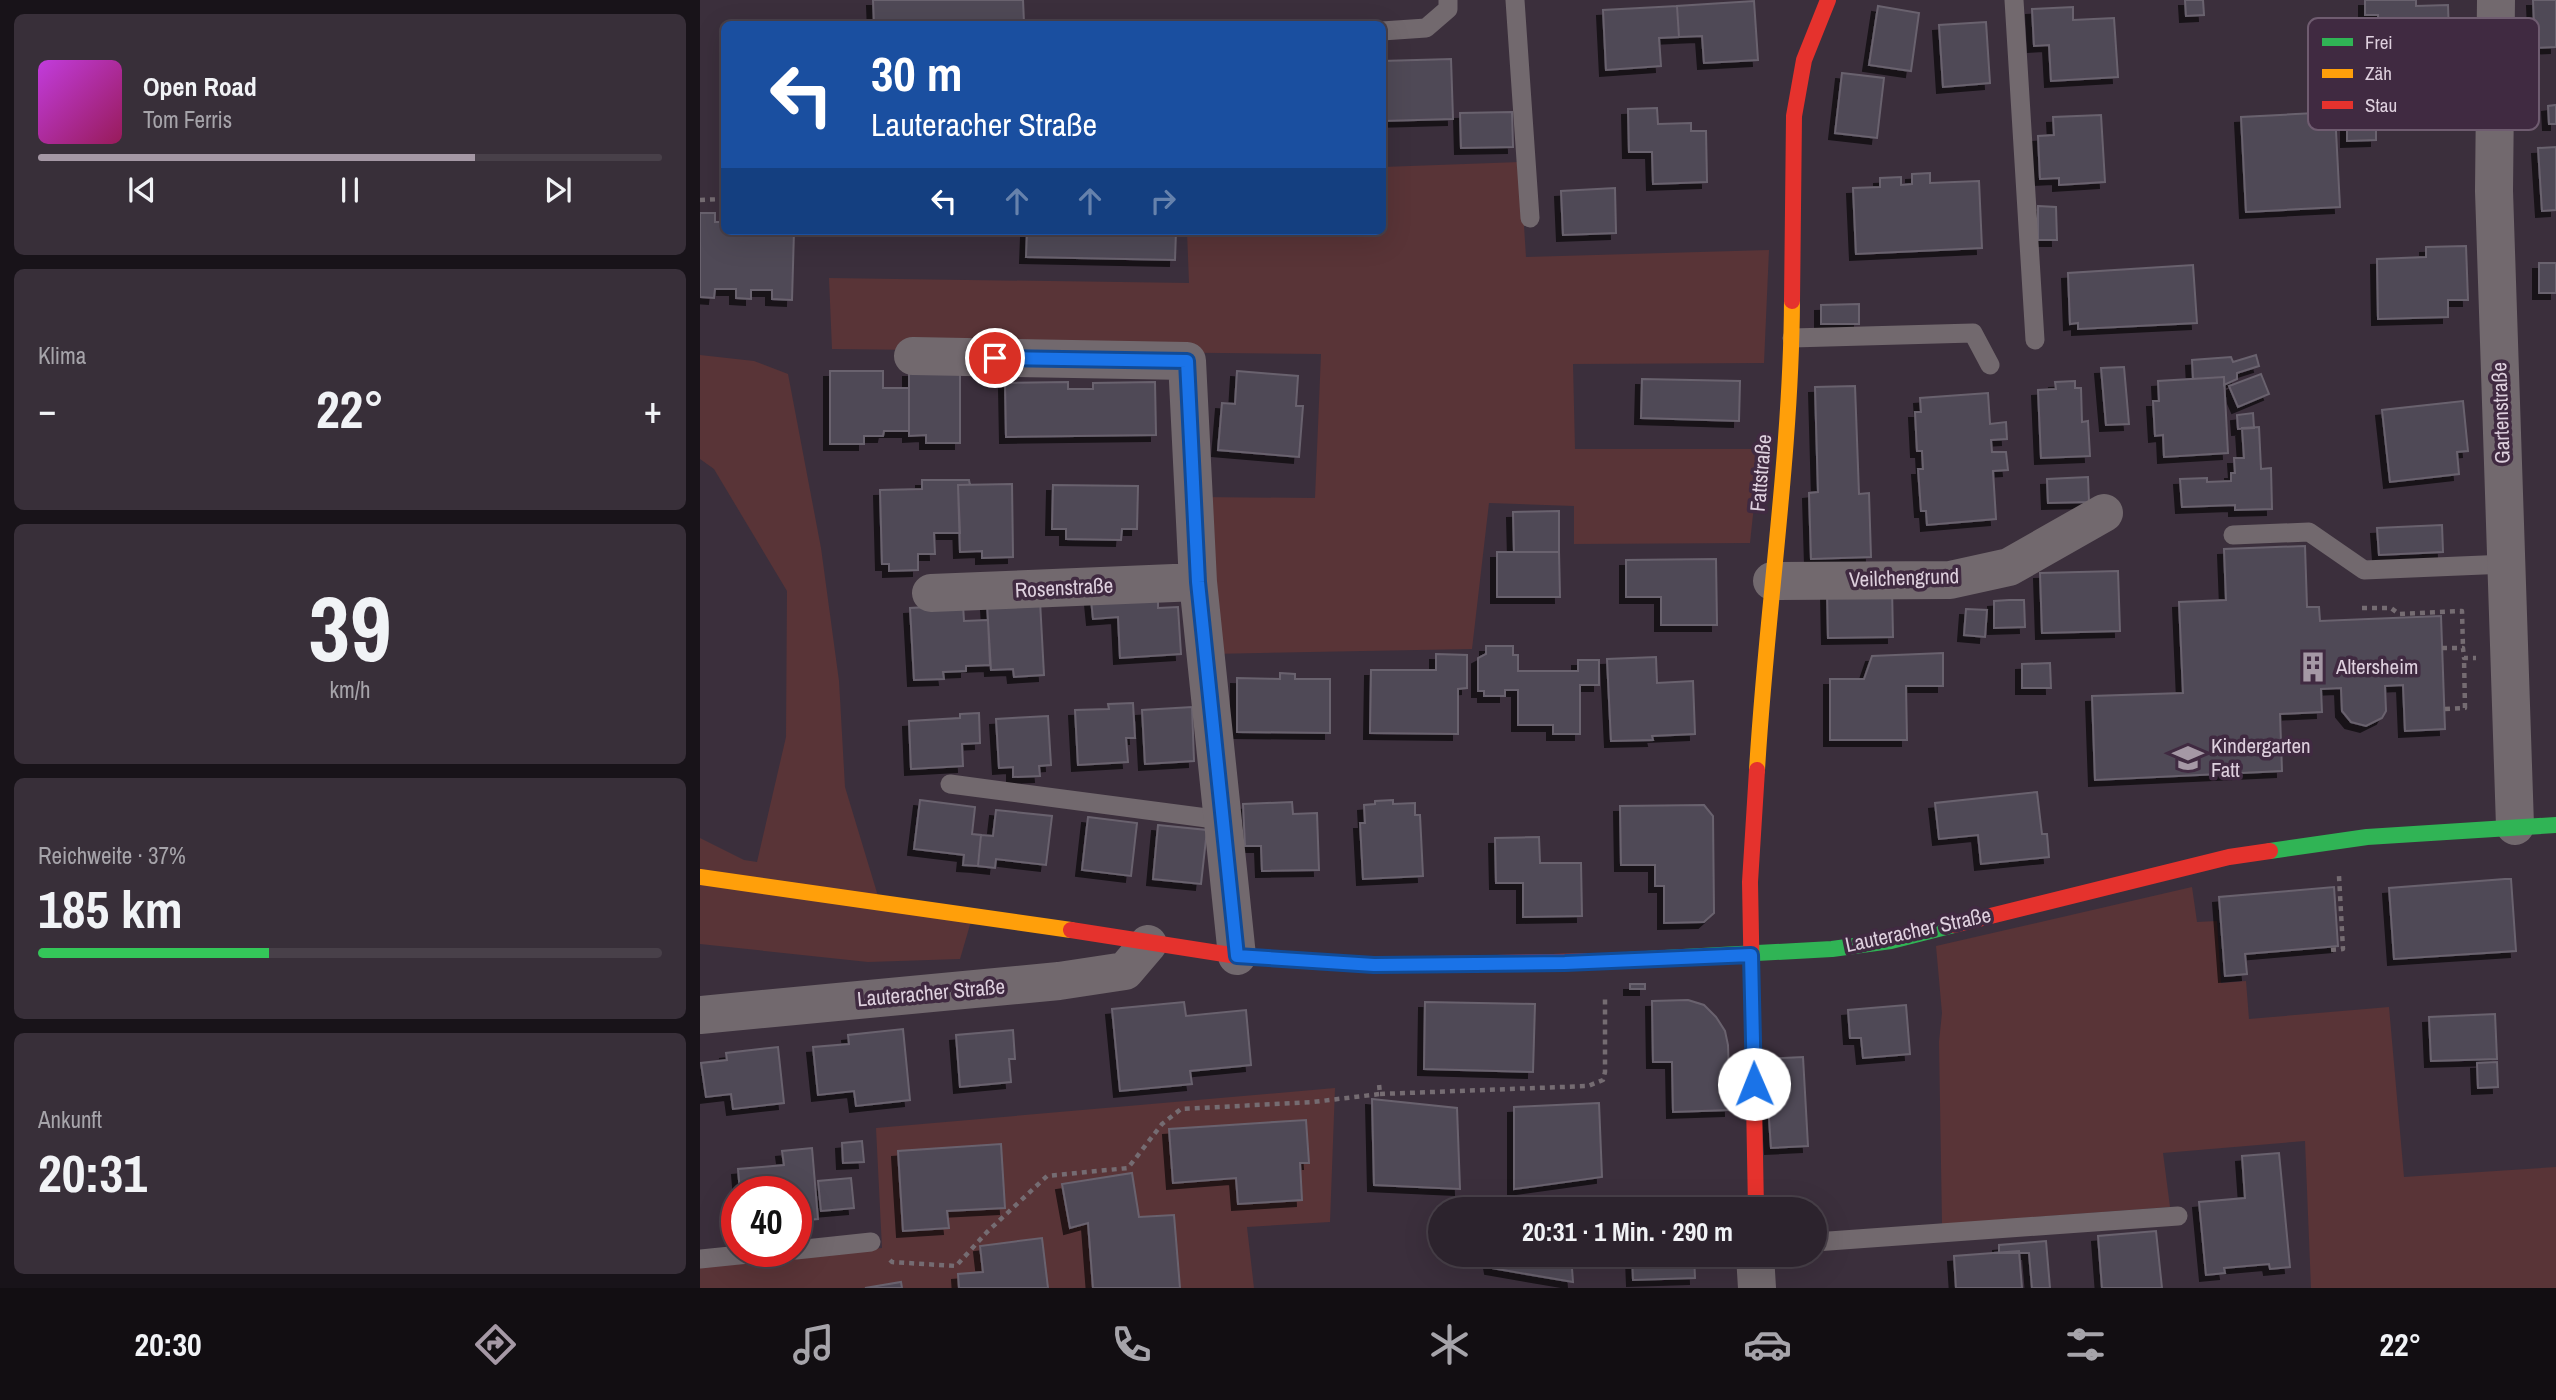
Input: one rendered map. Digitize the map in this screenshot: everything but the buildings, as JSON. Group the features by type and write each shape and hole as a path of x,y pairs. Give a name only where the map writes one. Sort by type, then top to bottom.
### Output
{"street":[{"name":"Fattstraße","path":"1756,1197 1750,882 1756,761 1785,449 1792,338 1794,116 1804,60 1828,0"},
{"name":"Gartenstraße","path":"2496,0 2496,18"},
{"name":"Gartenstraße","path":"2495,130 2494,191 2507,564 2536,830"},
{"path":"913,356 1187,361 1198,582 1237,956"},
{"name":"Veilchengrund","path":"1772,581 1950,580 2010,567 2104,513"},
{"name":"Rosenstraße","path":"931,593 1198,582"},
{"name":"Lauteracher Straße","path":"700,877 1237,956 1374,965 1605,961 1751,955 1891,941 2229,857 2367,837 2536,830"},
{"name":"Lauteracher Straße","path":"700,1015 1059,981 1125,971 1148,944"},
{"path":"1756,1267 1757,1288"}],"lane":[{"path":"1386,31 1426,29 1448,9 1448,0"},
{"path":"1515,0 1530,218"},
{"path":"2014,0 2035,340"},
{"path":"1792,338 1973,333 1990,365"},
{"path":"2233,535 2309,532 2364,570 2412,561 2507,564"},
{"path":"950,784 1222,820"},
{"path":"1827,1241 2178,1216"},
{"path":"812,1248 871,1242"},
{"path":"700,1259 721,1257"}],"path":[{"path":"700,200 721,199"},
{"path":"2362,608 2391,608 2399,614 2462,611 2465,708 2445,709"},
{"path":"2442,648 2463,648"},
{"path":"2464,658 2484,658"},
{"path":"2331,950 2343,949 2339,873"},
{"path":"871,1242 892,1262 956,1266 1047,1176 1128,1168 1162,1124 1181,1109 1313,1102 1380,1094 1588,1086 1602,1080 1605,1072 1605,961"},
{"path":"1379,1084 1380,1094"}],"shaded area":[{"path":"1520,162 1526,257 1769,250 1764,363 1573,364 1575,449 1760,449 1750,543 1574,544 1574,506 1489,503 1472,649 1210,654 1197,497 1315,498 1321,354 832,349 829,278 1189,283 1187,235 1386,235 1386,167"},
{"path":"700,355 754,361 788,374 821,548 839,681 845,787 881,906 972,918 960,959 868,962 700,944 700,838 744,860 757,862 786,737 787,591 714,469 700,459"},
{"path":"2192,887 2197,922 2217,921 2221,983 2246,981 2249,1019 2389,1007 2404,1177 2556,1167 2556,1288 2311,1288 2305,1141 2163,1153 2170,1207 1942,1224 1939,1042 1942,1013 1936,946"},
{"path":"1335,1088 1330,1222 1247,1227 1254,1288 700,1288 700,1265 721,1263 721,1267 812,1267 812,1255 882,1248 876,1128"}],"traffic: fast":[{"path":"2270,851 2367,837 2556,825"},
{"path":"1609,961 1832,949 1891,941 1954,925"}],"traffic: slow":[{"path":"1757,770 1783,477 1792,301"},
{"path":"700,877 1071,930"}],"traffic: jam":[{"path":"1792,301 1794,116 1804,60 1828,0"},
{"path":"1756,1197 1750,882 1757,770"},
{"path":"1954,925 2229,857 2270,851"},
{"path":"1071,930 1237,956 1374,965 1609,961"}],"place":[{"name":"Altersheim","path":"2313,667"},
{"name":"Kindergarten Fatt","path":"2188,758"}],"route":[{"path":"995,358 1187,361 1198,582 1237,956 1374,965 1565,963 1751,955 1754,1084"}]}
